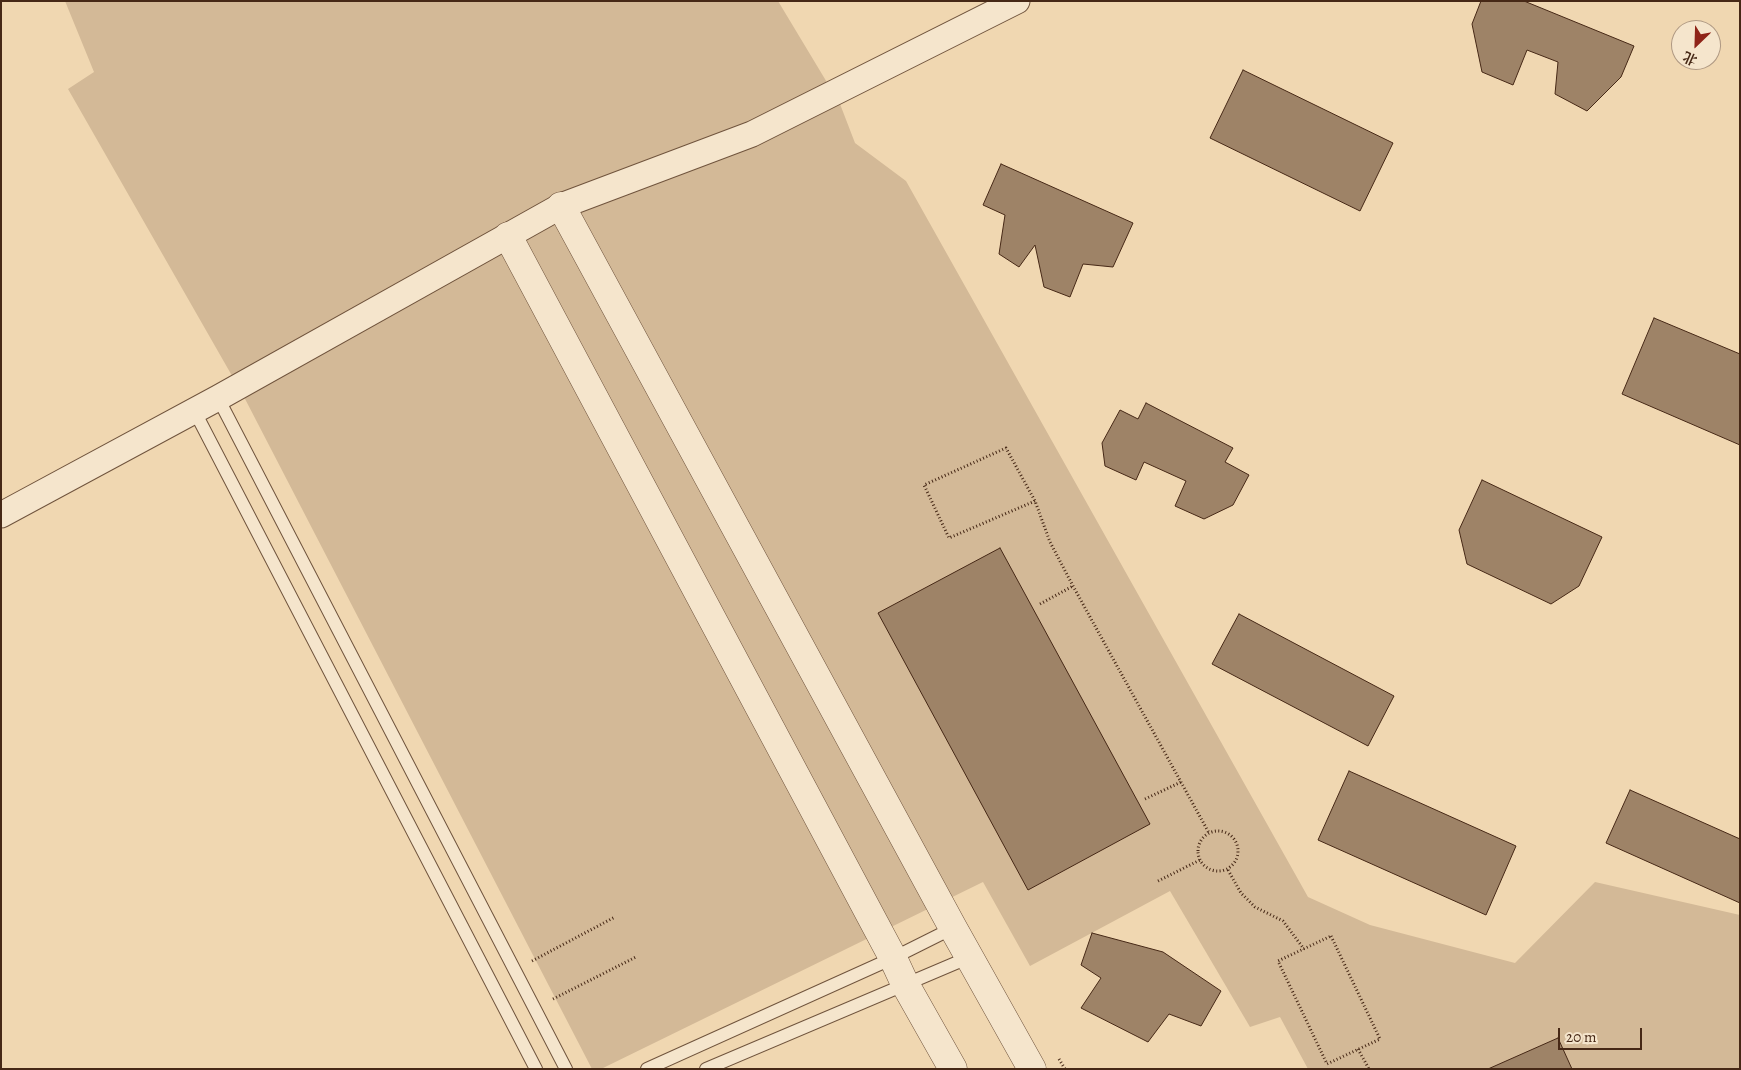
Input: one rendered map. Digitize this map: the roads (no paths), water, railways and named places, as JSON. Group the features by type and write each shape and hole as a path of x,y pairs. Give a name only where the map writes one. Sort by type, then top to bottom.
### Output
{"street":[{"path":"1,515 218,398 561,206 752,134 1018,1"},
{"path":"561,206 952,928 1032,1069"},
{"path":"508,236 952,1069"}],"lane":[{"path":"218,398 566,1069"},
{"path":"194,410 536,1069"},
{"path":"647,1069 893,958 952,928"},
{"path":"706,1069 970,957"}]}
